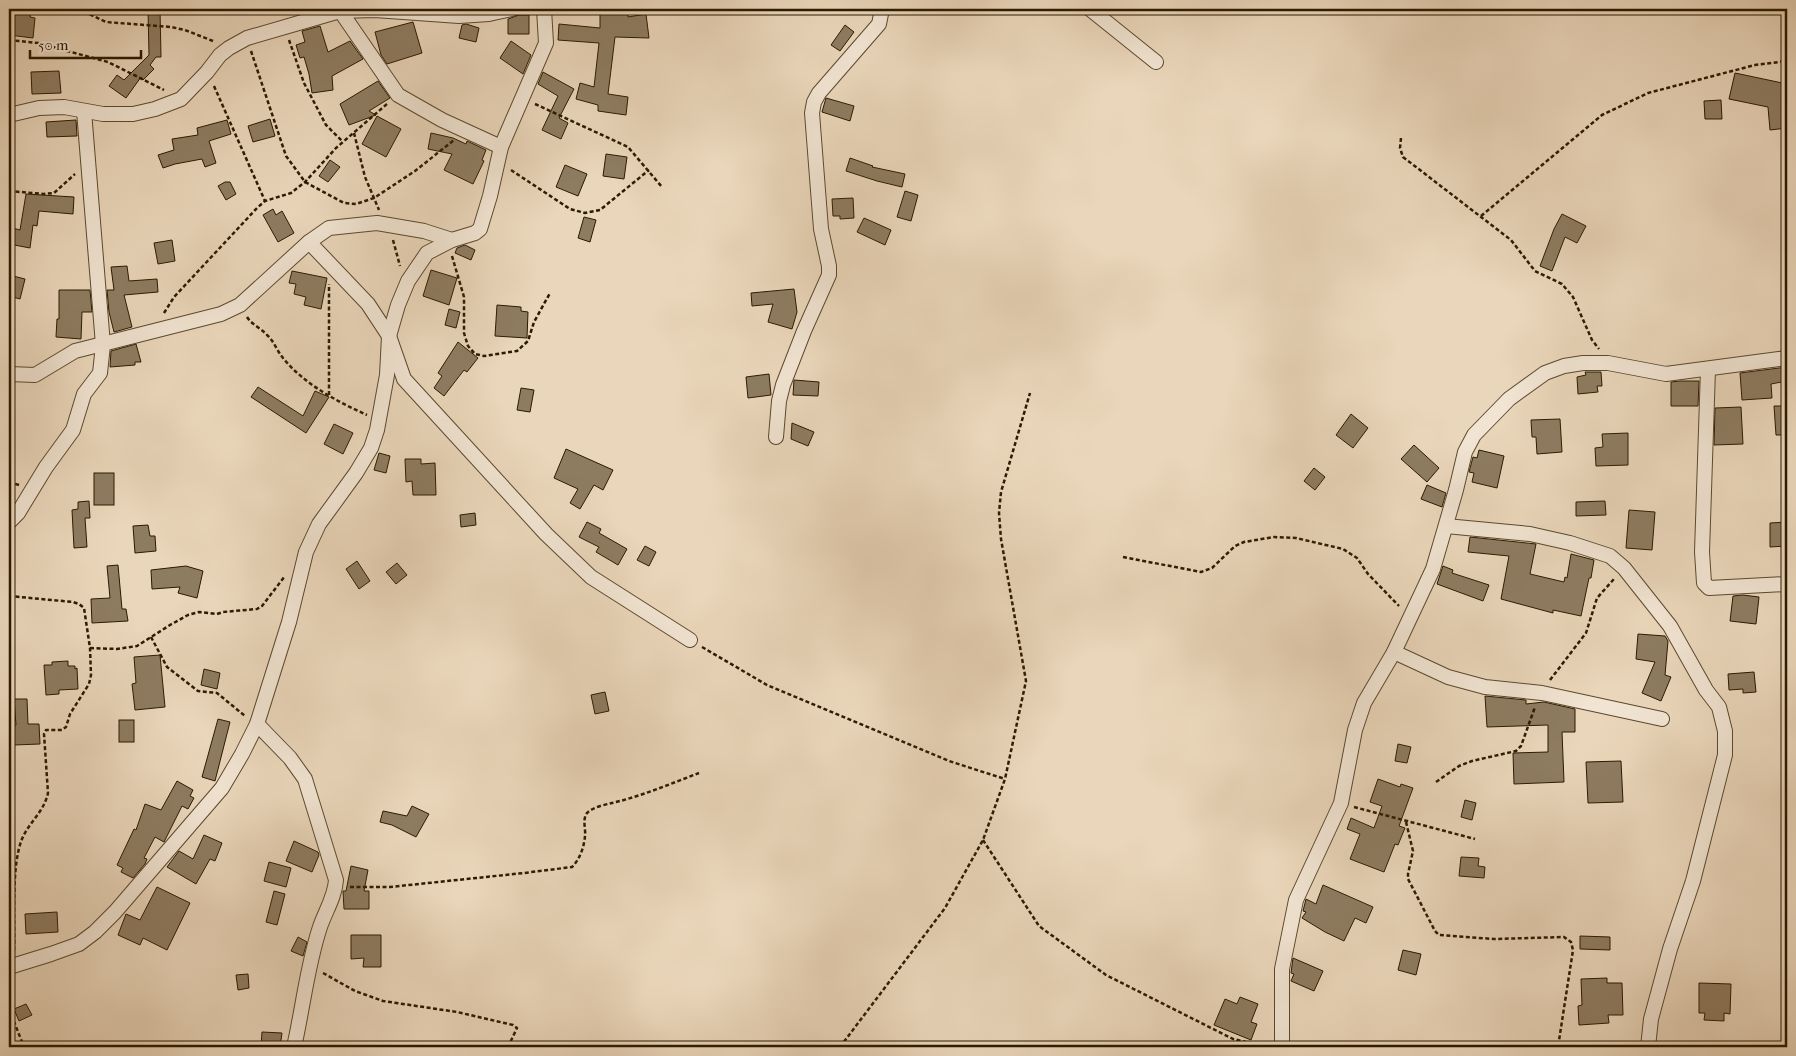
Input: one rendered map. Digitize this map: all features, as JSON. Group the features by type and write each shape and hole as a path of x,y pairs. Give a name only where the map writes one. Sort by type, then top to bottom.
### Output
{"street":[{"path":"9,115 39,108 64,107 103,114 133,114 155,109 180,99 220,55 247,38 340,10 375,10 459,16 489,14 512,9"},
{"path":"11,966 79,944 95,932 115,912 222,788 242,754 256,724 289,622 306,552 319,524 356,473 371,448 379,420 387,375 389,336 405,287 427,253 448,242 475,233 480,229 500,154 546,43 544,9"},
{"path":"776,437 779,401 783,385 829,275 829,266 821,229 812,113 814,102 819,93 879,24 882,9"},
{"path":"1090,9 1156,62"},
{"path":"340,10 398,95 466,131 500,154"},
{"path":"9,522 18,513 46,467 73,430 84,394 100,373 103,345 84,111"},
{"path":"9,374 35,376 75,351 221,314 240,305 309,242 329,228 377,223 386,224 424,231 448,242"},
{"path":"309,242 368,304 389,336 404,379 546,534 591,577 690,640"},
{"path":"1282,1047 1282,969 1296,900 1341,803 1355,730 1364,703 1394,652 1433,569 1465,452 1474,435 1509,400 1544,373 1564,366 1583,362 1608,363 1666,374 1787,358"},
{"path":"1708,369 1702,552 1704,583 1709,588 1787,584"},
{"path":"1446,526 1530,534 1570,543 1610,556 1624,568 1670,626 1706,690 1720,707 1725,731 1726,756 1693,881 1670,949 1650,1019 1648,1047"},
{"path":"1394,652 1448,677 1485,686 1542,693 1662,719"},
{"path":"256,724 290,758 305,779 311,804 336,880 336,889 320,927 310,965 294,1047"}],"path":[{"path":"78,9 106,22 171,27 185,30 229,48"},
{"path":"284,27 304,83 326,125 344,142"},
{"path":"247,38 286,156 299,171 305,182 344,203 356,204 374,198 415,172 466,131"},
{"path":"9,40 38,43 108,62 180,99"},
{"path":"1481,216 1602,115 1648,93 1755,65 1787,62"},
{"path":"206,72 265,201"},
{"path":"153,331 174,297 265,201 291,193 305,182 344,142 398,95"},
{"path":"523,98 628,147 662,187"},
{"path":"354,133 365,177 398,252 405,287"},
{"path":"1401,138 1400,148 1403,157 1511,240 1536,271 1562,284 1573,297 1592,340 1608,363"},
{"path":"500,154 518,176 570,209 585,213 600,210 648,170"},
{"path":"9,190 44,194 54,193 76,174 88,160"},
{"path":"448,242 464,297 464,334 468,346 475,354 484,356 517,351 528,341 534,322 550,293"},
{"path":"328,395 329,263"},
{"path":"240,305 251,323 267,335 284,358 311,384 341,403 379,420"},
{"path":"840,1047 945,908 982,840 1005,779 1026,681 1001,539 999,513 1001,492 1030,393"},
{"path":"1123,557 1201,572 1212,568 1235,546 1244,542 1274,537 1296,538 1343,550 1357,558 1368,574 1410,618"},
{"path":"1436,782 1458,766 1516,751 1521,746 1542,693 1554,673 1586,633 1597,598 1624,568"},
{"path":"90,648 137,646 188,615 199,612 217,614 257,609 262,606 288,573"},
{"path":"9,596 79,604 84,608 90,648 91,675 89,684 70,714 66,727 62,730 46,730 44,734 48,793 42,810 27,828 18,852 11,966"},
{"path":"151,637 167,667 198,690 217,694 256,724"},
{"path":"690,640 767,685 949,761 1005,779"},
{"path":"336,889 360,886 390,887 524,874 572,867 578,862 582,850 585,836 584,819 587,813 595,808 632,798 699,773"},
{"path":"1341,803 1475,840"},
{"path":"1406,822 1413,851 1408,879 1435,931 1440,935 1494,939 1564,937 1571,942 1573,950 1558,1047"},
{"path":"982,840 1039,926 1106,975 1238,1041 1270,1047"},
{"path":"9,888 15,892"},
{"path":"310,965 355,991 383,1001 457,1012 513,1025 517,1028 508,1047"},
{"path":"9,1009 24,1047"},
{"path":"1229,1047 1238,1041"},
{"path":"492,1047 510,1043"}],"building":[{"path":"12,9 31,9 30,17 35,18 33,38 9,35 9,15 11,15"},
{"path":"148,9 160,9 161,57 156,57 150,65 154,69 143,80 141,77 126,98 109,86 117,75 124,80 149,55"},
{"path":"600,9 628,9 628,17 646,14 649,38 615,37 608,94 628,97 626,115 598,111 598,105 576,99 580,83 594,87 599,43 558,40 559,24 600,28"},
{"path":"519,15 529,15 529,34 508,34 508,19"},
{"path":"413,22 422,53 387,64 381,55 375,32"},
{"path":"466,24 479,28 476,42 459,38 462,25"},
{"path":"845,25 854,32 840,51 831,45"},
{"path":"320,26 328,52 350,41 363,59 332,76 333,90 312,93 304,57 300,58 296,45 305,42 302,31"},
{"path":"511,41 531,55 523,74 500,58"},
{"path":"59,71 61,93 32,94 31,72"},
{"path":"543,72 574,89 559,118 568,123 561,139 542,130 558,96 538,84"},
{"path":"1735,73 1787,84 1787,128 1770,130 1768,107 1729,99"},
{"path":"378,81 390,98 369,111 376,115 349,125 340,104"},
{"path":"826,98 854,106 850,121 822,112"},
{"path":"1721,100 1722,119 1705,119 1704,101"},
{"path":"377,116 401,129 386,157 362,144"},
{"path":"270,119 275,136 253,142 248,126"},
{"path":"76,120 77,136 47,137 46,122"},
{"path":"227,120 231,134 209,141 216,163 205,167 202,159 163,168 158,155 174,150 172,139 198,135 197,128"},
{"path":"431,133 453,138 466,144 467,141 486,150 482,160 484,161 473,184 444,170 452,154 428,149"},
{"path":"606,154 627,157 624,179 603,176"},
{"path":"850,158 872,167 905,174 902,187 846,171"},
{"path":"330,160 340,167 328,182 319,176"},
{"path":"565,165 587,174 578,196 556,187"},
{"path":"225,182 230,182 236,194 226,200 218,186"},
{"path":"905,191 918,195 911,221 897,217"},
{"path":"26,194 74,197 73,214 39,211 37,226 33,225 30,248 9,244 9,227 20,230"},
{"path":"853,198 854,218 840,219 840,216 833,216 832,199"},
{"path":"273,209 276,215 282,211 294,233 278,242 263,215"},
{"path":"1562,214 1586,226 1577,243 1565,237 1552,271 1540,266 1554,229"},
{"path":"584,217 596,220 590,242 578,238"},
{"path":"864,218 891,230 885,245 857,232"},
{"path":"172,240 175,261 158,264 154,243"},
{"path":"465,245 475,250 471,260 455,253 457,248"},
{"path":"127,266 129,281 157,279 158,292 124,295 132,327 114,332 109,312 107,290 114,290 111,267"},
{"path":"431,270 457,278 449,305 423,296"},
{"path":"292,271 327,278 321,309 304,305 306,297 294,294 296,284 289,283"},
{"path":"9,275 25,279 20,299 9,296"},
{"path":"794,289 797,312 792,329 768,322 773,304 752,306 751,293"},
{"path":"59,290 90,290 92,312 82,312 81,339 56,337 57,319 59,319"},
{"path":"497,305 521,307 521,311 528,312 527,338 495,336"},
{"path":"449,309 460,312 456,328 445,325"},
{"path":"458,342 478,358 467,372 464,370 444,396 434,388 442,376 438,373"},
{"path":"136,344 141,362 135,362 135,365 110,367 111,351"},
{"path":"1787,367 1787,381 1771,384 1772,398 1742,400 1740,373"},
{"path":"1585,372 1601,372 1602,386 1597,386 1598,392 1578,394 1577,377 1586,375"},
{"path":"769,374 771,395 748,398 746,377"},
{"path":"794,380 819,382 818,396 793,395"},
{"path":"1699,381 1698,406 1671,406 1671,382"},
{"path":"258,387 303,416 315,391 329,397 306,433 251,397"},
{"path":"521,388 534,390 530,412 517,410"},
{"path":"1774,406 1787,406 1787,435 1776,435"},
{"path":"1741,407 1743,444 1714,445 1715,408"},
{"path":"1351,414 1368,428 1353,448 1336,435"},
{"path":"1560,419 1562,452 1537,454 1536,437 1532,437 1531,420"},
{"path":"792,423 814,432 808,446 791,439"},
{"path":"334,424 353,433 343,454 324,444"},
{"path":"1628,433 1628,465 1596,466 1595,448 1603,447 1602,434"},
{"path":"1414,445 1439,468 1427,482 1401,459"},
{"path":"566,449 613,470 603,490 594,485 580,509 570,503 578,489 554,478"},
{"path":"1479,450 1504,456 1497,488 1472,482 1474,473 1469,472 1473,457 1477,458"},
{"path":"379,453 390,456 386,473 374,470"},
{"path":"405,459 421,459 421,464 435,463 436,495 413,495 412,481 406,482"},
{"path":"1314,468 1325,477 1315,490 1304,481"},
{"path":"94,473 114,473 114,505 94,505"},
{"path":"1427,485 1446,493 1442,507 1421,499"},
{"path":"89,501 90,518 85,518 87,547 74,548 72,510 78,509 78,502"},
{"path":"1605,501 1606,515 1576,516 1576,502"},
{"path":"1629,510 1655,512 1652,550 1626,548"},
{"path":"475,513 476,525 461,527 460,515"},
{"path":"587,522 601,529 599,533 627,549 618,565 596,552 599,547 579,537"},
{"path":"1787,522 1787,546 1770,547 1770,523"},
{"path":"148,525 150,536 155,536 156,551 135,553 133,526"},
{"path":"1470,537 1536,544 1530,574 1564,582 1565,577 1567,578 1571,554 1594,560 1581,616 1553,610 1553,613 1501,599 1509,556 1468,552"},
{"path":"645,546 656,552 649,566 637,560"},
{"path":"357,561 370,581 359,589 346,569"},
{"path":"397,563 407,575 396,584 386,572"},
{"path":"118,565 122,609 126,609 128,621 92,623 91,599 110,598 107,566"},
{"path":"186,566 203,571 197,598 178,593 180,587 152,589 151,570"},
{"path":"1443,566 1453,570 1452,573 1489,585 1483,601 1437,584"},
{"path":"1733,596 1759,597 1756,624 1730,621"},
{"path":"1638,634 1665,636 1668,641 1665,675 1671,677 1661,701 1642,693 1655,662 1636,659"},
{"path":"160,655 165,707 135,710 132,684 136,683 134,657"},
{"path":"68,661 68,666 75,666 75,669 77,668 78,689 59,690 59,694 46,695 44,665 52,665 52,662"},
{"path":"204,669 220,673 217,689 201,685"},
{"path":"1754,672 1756,692 1743,693 1743,689 1729,690 1728,674"},
{"path":"605,692 609,711 595,714 591,695"},
{"path":"1485,696 1526,700 1526,704 1544,702 1575,709 1575,732 1562,732 1564,782 1514,784 1513,753 1548,752 1548,725 1487,727"},
{"path":"14,699 27,699 28,724 39,724 40,744 14,745 13,725 16,725"},
{"path":"218,719 230,722 215,781 202,777"},
{"path":"119,720 134,720 134,742 119,742"},
{"path":"1398,744 1411,747 1407,763 1395,761"},
{"path":"1621,761 1623,802 1588,803 1586,762"},
{"path":"1378,779 1400,787 1401,784 1413,788 1399,826 1405,828 1398,845 1395,844 1384,872 1350,859 1360,834 1347,829 1351,818 1374,828 1382,806 1370,802"},
{"path":"177,781 193,790 190,796 194,798 188,809 182,806 164,842 155,837 144,858 147,859 145,864 133,878 121,872 123,868 117,865 134,829 136,830 145,804 161,810"},
{"path":"1465,800 1476,803 1472,820 1461,817"},
{"path":"412,806 429,814 416,837 392,825 380,822 383,811 407,816"},
{"path":"204,835 222,843 215,861 210,859 196,884 167,867 179,851 193,859"},
{"path":"294,841 318,852 319,855 312,872 286,861"},
{"path":"1461,857 1479,858 1478,866 1485,867 1484,878 1459,876"},
{"path":"269,862 291,868 286,887 264,881"},
{"path":"351,866 368,870 364,891 369,891 369,909 344,909 343,891 346,891"},
{"path":"1323,885 1373,907 1366,923 1355,918 1344,941 1302,918 1306,912 1303,911 1306,899 1316,904"},
{"path":"157,887 190,903 167,950 143,938 140,945 118,935 126,914 140,920"},
{"path":"274,891 285,894 277,925 266,922"},
{"path":"57,912 58,932 26,934 25,914"},
{"path":"351,935 381,935 381,967 363,967 364,958 351,959"},
{"path":"1580,936 1610,937 1610,950 1580,949"},
{"path":"298,937 307,942 303,956 291,951"},
{"path":"1403,950 1421,954 1416,975 1398,970"},
{"path":"1293,958 1323,971 1314,991 1291,981 1294,974 1291,973"},
{"path":"248,974 249,988 238,990 236,975"},
{"path":"1607,978 1607,983 1622,983 1623,1015 1608,1015 1609,1023 1579,1025 1578,1006 1582,1005 1581,979"},
{"path":"1699,983 1731,984 1730,1014 1724,1013 1724,1021 1704,1020 1705,1013 1699,1013"},
{"path":"1240,997 1258,1004 1251,1022 1257,1024 1251,1040 1214,1025 1225,999 1237,1004"},
{"path":"26,1004 32,1015 19,1021 14,1009"},
{"path":"262,1032 282,1033 280,1047 261,1047"}]}
